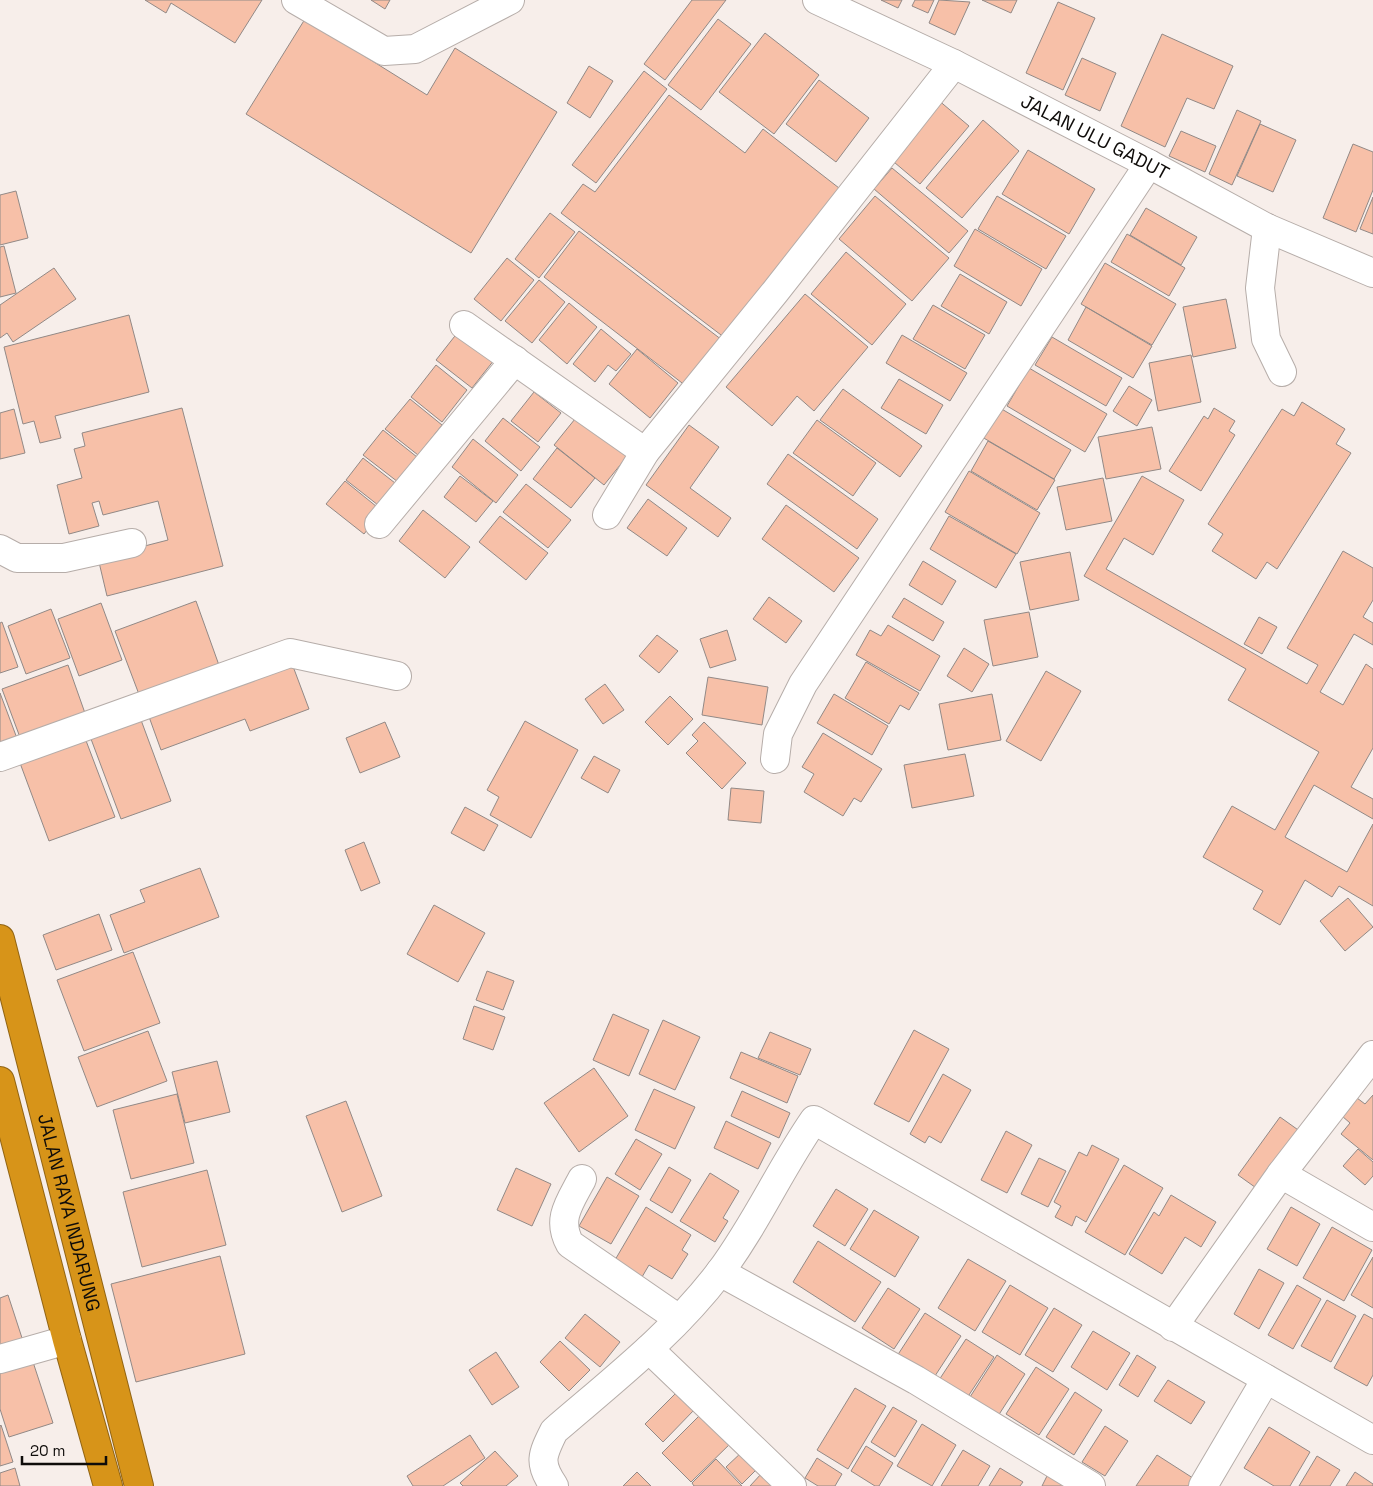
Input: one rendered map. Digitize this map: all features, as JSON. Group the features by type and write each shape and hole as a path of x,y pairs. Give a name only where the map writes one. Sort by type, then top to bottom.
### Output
{"highway":[{"name":"JALAN RAYA INDARUNG","path":"0,939 139,1486"},
{"name":"JALAN RAYA INDARUNG","path":"0,1081 67,1340 108,1486"}],"street":[{"path":"296,0 384,51 415,49 510,0"},
{"name":"JALAN ULU GADUT","path":"817,0 954,64 1149,164 1267,228 1373,273"},
{"path":"606,515 645,452 775,292 954,64"},
{"path":"775,759 778,734 803,684 1149,164"},
{"path":"1267,228 1260,288 1266,339 1282,372"},
{"path":"464,324 645,452"},
{"path":"379,524 515,360"},
{"path":"0,549 17,558 64,558 132,543"},
{"path":"0,757 290,653 397,676"},
{"path":"1173,1327 1281,1174 1373,1055"},
{"path":"554,1486 544,1471 544,1450 554,1431 649,1349 679,1320 720,1272 743,1238 814,1120 1373,1440"},
{"path":"1281,1174 1373,1227"},
{"path":"582,1179 567,1207 563,1220 563,1233 570,1244 679,1320"},
{"path":"720,1272 916,1380 1091,1486"},
{"path":"0,1359 67,1340"},
{"path":"649,1349 792,1486"},
{"path":"1203,1486 1266,1379"}],"building":[{"path":"145,0 262,0 235,43 171,3 166,13"},
{"path":"371,0 390,0 385,9"},
{"path":"692,0 726,0 665,80 644,64"},
{"path":"881,0 902,0 898,8"},
{"path":"915,0 934,0 928,13 912,6"},
{"path":"939,0 970,2 955,35 929,23"},
{"path":"982,0 1017,0 1011,13"},
{"path":"1058,2 1095,18 1063,90 1026,73"},
{"path":"305,19 427,95 455,48 557,112 471,253 246,114"},
{"path":"718,19 751,44 701,110 668,85"},
{"path":"765,33 819,75 774,134 719,92"},
{"path":"1162,34 1233,66 1214,109 1187,98 1165,147 1121,126"},
{"path":"1082,58 1116,73 1100,111 1065,95"},
{"path":"589,66 613,81 590,118 567,103"},
{"path":"644,71 667,89 596,183 572,165"},
{"path":"819,80 869,118 836,162 786,124"},
{"path":"669,95 745,153 763,129 839,188 725,338 561,213 583,184 595,192"},
{"path":"937,99 969,126 920,184 888,157"},
{"path":"1237,110 1261,121 1232,185 1209,174"},
{"path":"983,120 1019,151 962,218 926,188"},
{"path":"1260,124 1296,140 1273,192 1237,176"},
{"path":"1181,131 1216,146 1205,172 1169,156"},
{"path":"1353,144 1373,152 1373,190 1356,232 1323,218"},
{"path":"1028,150 1095,189 1069,234 1002,194"},
{"path":"892,168 968,231 949,253 874,189"},
{"path":"16,191 28,238 0,245 0,195"},
{"path":"875,196 949,258 912,301 839,239"},
{"path":"997,196 1066,236 1046,269 978,229"},
{"path":"1373,197 1373,234 1360,229"},
{"path":"1146,208 1197,237 1181,265 1130,235"},
{"path":"550,213 575,232 539,278 515,259"},
{"path":"975,229 1042,269 1021,306 954,266"},
{"path":"579,231 722,340 686,386 544,277"},
{"path":"1127,234 1185,268 1169,296 1111,262"},
{"path":"4,246 16,293 0,297 0,247"},
{"path":"846,252 906,304 872,345 811,294"},
{"path":"507,258 534,280 501,321 474,299"},
{"path":"1105,263 1176,304 1152,345 1081,304"},
{"path":"54,268 76,299 13,342 7,333 0,338 0,305"},
{"path":"960,274 1007,302 989,334 941,306"},
{"path":"539,280 565,302 532,343 505,321"},
{"path":"805,294 868,347 814,411 797,396 772,426 726,387"},
{"path":"1226,299 1236,348 1193,357 1183,307"},
{"path":"569,303 597,327 567,364 539,340"},
{"path":"933,305 985,335 965,369 913,339"},
{"path":"1086,307 1152,346 1133,378 1068,340"},
{"path":"129,315 149,392 55,416 61,438 40,443 34,421 23,424 4,347"},
{"path":"462,327 498,355 472,388 436,360"},
{"path":"601,329 631,354 616,371 608,365 595,382 573,364"},
{"path":"902,335 967,373 950,401 886,363"},
{"path":"1052,337 1122,378 1106,406 1035,365"},
{"path":"637,349 678,383 650,418 609,384"},
{"path":"1191,355 1201,402 1158,411 1149,363"},
{"path":"436,365 467,390 442,422 411,397"},
{"path":"1029,368 1107,414 1085,452 1007,406"},
{"path":"899,379 943,405 926,434 881,408"},
{"path":"1129,386 1152,400 1137,426 1113,411"},
{"path":"843,389 922,446 900,477 820,420"},
{"path":"534,392 561,413 538,442 511,421"},
{"path":"410,399 442,425 418,455 385,429"},
{"path":"1302,402 1345,429 1336,444 1351,453 1277,569 1267,562 1256,579 1212,551 1223,534 1208,524 1282,409 1294,416"},
{"path":"182,408 223,566 107,596 98,558 168,540 158,501 103,515 99,501 92,503 99,526 69,534 57,485 82,478 74,449 85,446 82,433"},
{"path":"1000,408 1071,450 1054,479 982,437"},
{"path":"1214,408 1235,421 1229,431 1235,435 1201,491 1169,471 1204,416 1208,419"},
{"path":"14,409 25,453 0,459 0,413"},
{"path":"579,414 629,454 604,485 554,445"},
{"path":"503,418 540,447 521,471 485,441"},
{"path":"817,420 876,463 853,496 793,453"},
{"path":"689,425 719,447 690,488 731,518 718,537 646,485"},
{"path":"1152,427 1161,469 1106,479 1098,437"},
{"path":"383,430 417,457 398,482 363,455"},
{"path":"473,439 518,475 496,503 452,467"},
{"path":"988,441 1055,480 1037,510 971,471"},
{"path":"557,448 595,478 571,508 533,479"},
{"path":"788,454 878,519 857,549 767,484"},
{"path":"363,458 395,483 378,505 346,480"},
{"path":"969,471 1040,513 1017,554 945,512"},
{"path":"460,476 493,501 476,522 444,497"},
{"path":"1142,476 1184,500 1153,555 1124,538 1106,569 1307,684 1318,665 1287,648 1343,551 1373,568 1373,600 1363,617 1373,623 1373,645 1354,634 1320,692 1343,705 1366,664 1373,669 1373,748 1351,787 1373,799 1373,819 1314,785 1285,837 1347,872 1373,824 1373,906 1339,886 1332,897 1305,880 1280,925 1253,909 1263,891 1203,857 1232,806 1275,830 1319,752 1228,700 1246,669 1084,576"},
{"path":"1103,478 1112,521 1066,530 1057,487"},
{"path":"345,481 382,511 364,534 326,504"},
{"path":"526,484 571,520 548,548 503,512"},
{"path":"648,499 687,528 667,556 627,528"},
{"path":"786,505 859,558 834,592 762,539"},
{"path":"423,510 470,547 445,578 399,541"},
{"path":"500,516 548,553 526,580 479,542"},
{"path":"949,516 1016,554 996,588 930,549"},
{"path":"1070,552 1079,600 1030,610 1020,562"},
{"path":"923,561 956,581 942,605 909,585"},
{"path":"769,597 802,621 786,643 753,619"},
{"path":"904,598 944,622 933,641 892,617"},
{"path":"196,601 220,668 140,697 115,631"},
{"path":"101,603 122,660 79,676 58,619"},
{"path":"51,609 70,658 26,674 8,626"},
{"path":"1029,612 1038,657 993,666 984,620"},
{"path":"1259,617 1277,627 1262,654 1244,644"},
{"path":"2,622 18,667 0,673 0,623"},
{"path":"888,625 940,656 920,691 856,655 870,630 881,636"},
{"path":"727,630 736,660 710,668 700,639"},
{"path":"657,635 678,651 659,673 639,656"},
{"path":"964,648 989,664 972,692 947,676"},
{"path":"291,661 309,709 250,731 245,719 161,750 148,714"},
{"path":"866,662 919,693 909,710 900,705 889,724 845,698"},
{"path":"68,665 86,716 21,740 2,689"},
{"path":"1046,671 1081,691 1041,761 1006,741"},
{"path":"708,677 768,687 762,725 702,715"},
{"path":"605,684 624,710 603,724 585,699"},
{"path":"0,693 18,741 0,747"},
{"path":"834,694 888,726 872,755 817,723"},
{"path":"992,694 1001,740 948,750 939,704"},
{"path":"670,696 693,719 668,745 645,722"},
{"path":"141,720 171,801 121,819 91,739"},
{"path":"525,721 578,750 531,838 490,815 499,797 487,790"},
{"path":"385,722 400,757 360,773 346,738"},
{"path":"704,722 746,763 722,789 686,753 698,741 692,735"},
{"path":"823,733 882,769 861,802 854,798 843,816 804,792 814,774 802,767"},
{"path":"85,738 115,817 49,841 20,763"},
{"path":"965,754 974,796 912,808 904,765"},
{"path":"594,756 620,770 608,793 581,778"},
{"path":"731,788 764,791 761,823 728,820"},
{"path":"465,807 498,825 484,851 451,833"},
{"path":"364,842 380,883 361,891 345,850"},
{"path":"200,868 219,917 124,953 110,915 145,902 140,890"},
{"path":"1348,898 1373,927 1345,951 1320,921"},
{"path":"434,905 485,933 458,982 407,954"},
{"path":"99,914 112,950 56,970 43,935"},
{"path":"133,952 160,1023 84,1051 57,980"},
{"path":"487,971 514,981 503,1010 476,1000"},
{"path":"474,1006 505,1017 493,1050 463,1039"},
{"path":"613,1014 649,1030 629,1076 593,1060"},
{"path":"663,1020 700,1037 675,1090 639,1074"},
{"path":"914,1030 949,1049 909,1122 874,1104"},
{"path":"148,1031 167,1081 97,1107 78,1057"},
{"path":"770,1032 811,1049 800,1075 758,1058"},
{"path":"741,1052 798,1076 787,1103 730,1078"},
{"path":"217,1061 230,1112 185,1123 172,1072"},
{"path":"594,1068 628,1116 579,1152 544,1103"},
{"path":"943,1074 971,1090 941,1143 929,1136 925,1143 910,1134"},
{"path":"654,1089 695,1107 675,1149 635,1130"},
{"path":"742,1091 790,1113 779,1138 731,1116"},
{"path":"177,1094 194,1163 131,1179 113,1110"},
{"path":"1373,1095 1373,1160 1341,1134 1350,1123 1342,1116 1357,1098 1365,1104"},
{"path":"346,1101 382,1196 342,1212 306,1116"},
{"path":"1280,1117 1301,1132 1259,1190 1238,1175"},
{"path":"726,1121 771,1143 758,1169 714,1148"},
{"path":"1006,1131 1032,1145 1007,1193 981,1180"},
{"path":"636,1139 662,1154 640,1190 615,1174"},
{"path":"1092,1145 1119,1159 1086,1222 1076,1216 1072,1226 1055,1217 1061,1206 1054,1202 1079,1152 1087,1156"},
{"path":"1358,1149 1373,1162 1373,1176 1365,1185 1343,1166"},
{"path":"1039,1158 1066,1171 1048,1207 1021,1194"},
{"path":"1124,1165 1163,1188 1125,1255 1085,1232"},
{"path":"669,1167 691,1180 672,1213 650,1200"},
{"path":"516,1168 551,1184 532,1226 497,1210"},
{"path":"207,1170 226,1245 142,1267 123,1192"},
{"path":"710,1173 739,1191 723,1218 728,1221 715,1242 680,1221"},
{"path":"607,1177 639,1196 611,1244 579,1226"},
{"path":"836,1189 868,1209 845,1246 813,1226"},
{"path":"1171,1195 1216,1222 1201,1247 1185,1237 1162,1274 1129,1254 1154,1212 1159,1216"},
{"path":"646,1207 691,1235 682,1250 688,1254 672,1279 649,1265 642,1277 615,1260"},
{"path":"1291,1207 1320,1224 1297,1266 1267,1249"},
{"path":"874,1210 919,1237 895,1277 850,1249"},
{"path":"1332,1227 1372,1250 1344,1301 1303,1278"},
{"path":"818,1241 881,1282 855,1322 793,1282"},
{"path":"220,1256 245,1354 136,1382 111,1284"},
{"path":"1373,1257 1373,1308 1351,1295"},
{"path":"968,1259 1006,1281 975,1331 938,1308"},
{"path":"1259,1269 1284,1283 1259,1329 1234,1314"},
{"path":"1010,1285 1048,1308 1020,1355 982,1332"},
{"path":"1297,1285 1321,1299 1293,1349 1268,1335"},
{"path":"888,1288 920,1309 894,1349 862,1328"},
{"path":"8,1295 23,1341 0,1349 0,1298"},
{"path":"1327,1300 1356,1316 1331,1362 1301,1346"},
{"path":"1054,1308 1082,1325 1053,1372 1025,1355"},
{"path":"925,1313 961,1336 933,1379 897,1356"},
{"path":"585,1314 620,1342 600,1367 565,1338"},
{"path":"1364,1314 1373,1319 1373,1375 1367,1386 1334,1368"},
{"path":"1093,1331 1130,1353 1107,1390 1071,1367"},
{"path":"966,1339 994,1357 967,1398 939,1380"},
{"path":"560,1341 590,1370 569,1391 540,1362"},
{"path":"496,1352 519,1387 492,1405 469,1370"},
{"path":"997,1355 1025,1374 998,1416 970,1397"},
{"path":"1137,1355 1156,1367 1138,1397 1119,1385"},
{"path":"33,1362 53,1423 9,1437 0,1409 0,1372"},
{"path":"1036,1367 1069,1389 1039,1435 1006,1414"},
{"path":"1168,1380 1205,1402 1191,1424 1154,1401"},
{"path":"855,1388 886,1406 848,1469 817,1450"},
{"path":"677,1392 695,1409 663,1442 645,1424"},
{"path":"1075,1392 1102,1410 1074,1455 1046,1437"},
{"path":"893,1407 917,1421 895,1457 871,1442"},
{"path":"704,1411 733,1441 691,1482 662,1453"},
{"path":"922,1424 956,1445 932,1486 897,1466"},
{"path":"0,1426 13,1462 0,1466"},
{"path":"1105,1426 1128,1441 1105,1476 1082,1462"},
{"path":"1269,1427 1310,1452 1290,1486 1274,1486 1244,1468"},
{"path":"470,1435 485,1458 443,1486 413,1486 407,1476"},
{"path":"866,1446 893,1463 879,1486 875,1486 851,1471"},
{"path":"963,1450 990,1466 978,1486 941,1486"},
{"path":"495,1451 518,1476 506,1486 463,1486 460,1483"},
{"path":"743,1451 759,1467 742,1484 726,1467"},
{"path":"1157,1455 1196,1480 1192,1486 1136,1486"},
{"path":"1317,1456 1340,1470 1330,1486 1299,1486"},
{"path":"817,1458 842,1474 835,1486 818,1486 805,1478"},
{"path":"716,1459 742,1486 694,1486 692,1483"},
{"path":"15,1468 20,1486 0,1486 0,1473"},
{"path":"1000,1468 1023,1482 1020,1486 989,1486"},
{"path":"637,1472 651,1486 623,1486"},
{"path":"1355,1472 1373,1484 1373,1486 1346,1486"},
{"path":"762,1473 776,1486 750,1486"},
{"path":"1048,1474 1069,1486 1042,1486"}]}
